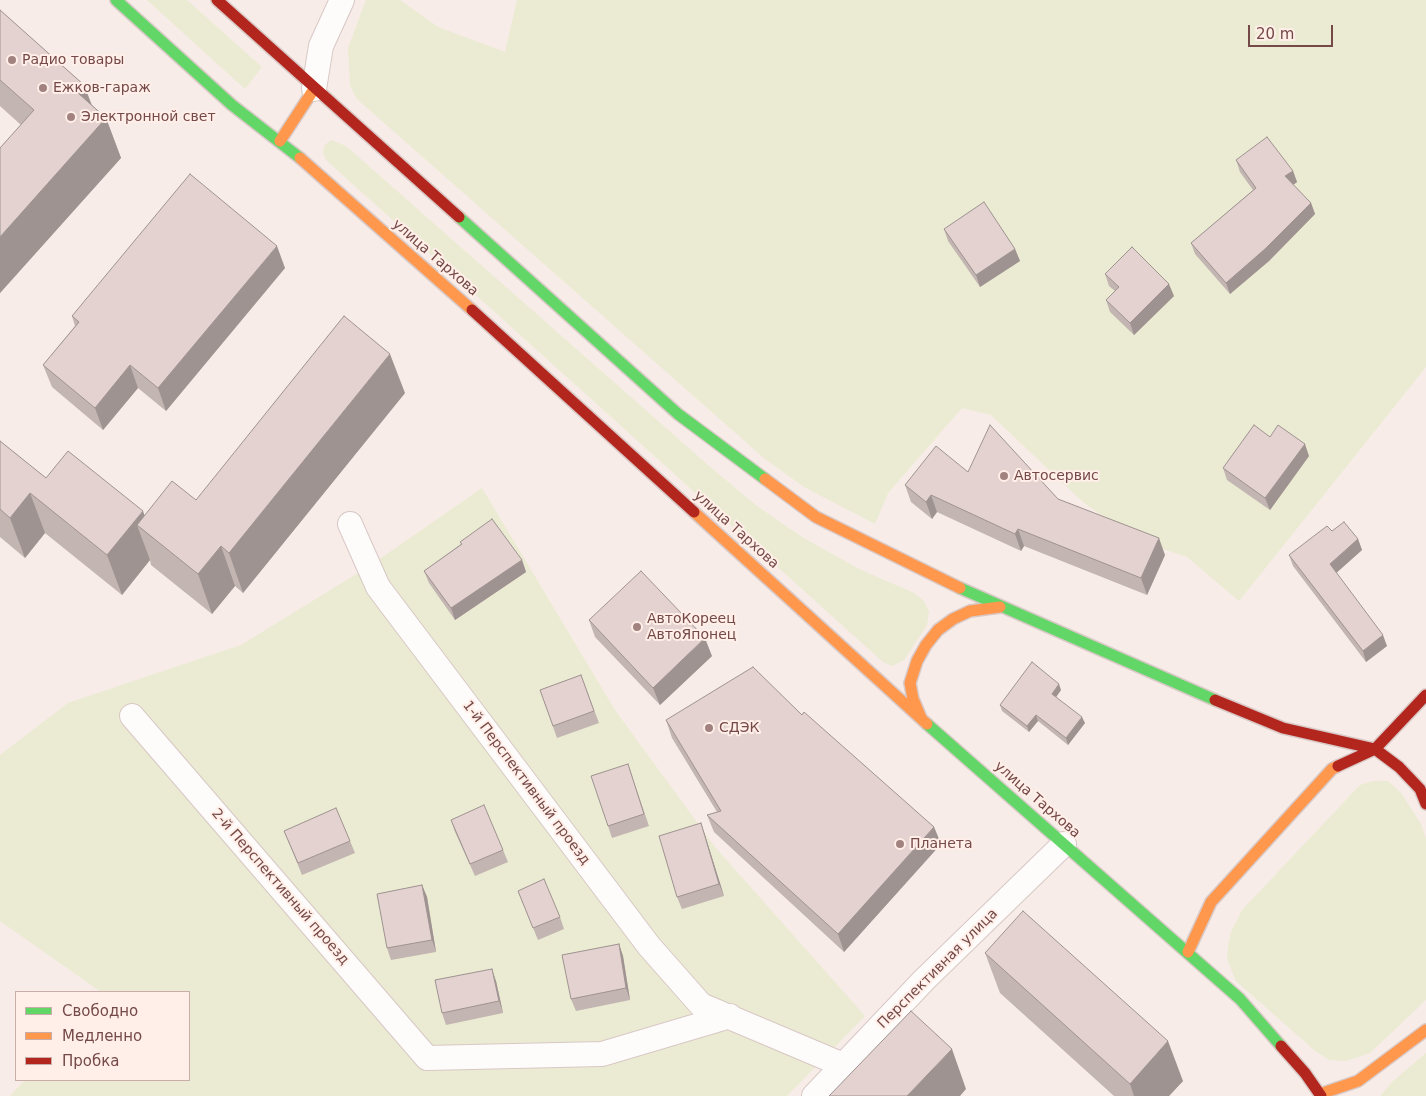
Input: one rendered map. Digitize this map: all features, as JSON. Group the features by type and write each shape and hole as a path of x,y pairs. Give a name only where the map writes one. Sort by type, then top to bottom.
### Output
{"main road":[{"name":"улица Тархова","path":"116,0 232,105 280,141 484,322 921,718 1240,999 1305,1073 1320,1095"},
{"path":"217,0 678,414 816,518 876,549 1000,607 1175,684 1283,728 1375,748 1399,767 1420,789 1426,804"},
{"path":"280,141 314,89"},
{"path":"921,718 913,698 910,683 917,661 926,645 938,630 952,619 970,610 1000,607"},
{"path":"1188,952 1211,902 1332,769 1375,748 1426,695"},
{"path":"1320,1095 1358,1081 1426,1030"}],"street":[{"path":"314,89 321,46 342,0"},
{"name":"1-й Перспективный проезд","path":"350,524 378,587 649,946 701,1005 843,1065"},
{"name":"2-й Перспективный проезд","path":"132,716 427,1058 602,1054 730,1016"},
{"name":"Перспективная улица","path":"814,1096 924,980 1064,844"}],"green space":[{"path":"147,0 187,0 262,67 245,89"},
{"path":"366,0 400,0 438,27 505,52 517,0 1426,0 1426,367 1239,601 1187,557 1136,540 1083,502 991,415 962,408 888,493 875,524 804,487 765,459 357,99 350,86 348,48"},
{"path":"331,140 346,146 757,506 802,537 859,569 914,593 924,601 929,612 927,625 904,660 892,666 883,662 326,160 323,152 325,145"},
{"path":"482,488 615,710 715,847 865,1016 787,1096 10,1096 24,1081 190,1081 190,991 100,991 0,921 0,755 68,703 241,645 371,565"},
{"path":"1373,781 1388,781 1401,793 1421,824 1426,839 1426,1000 1370,1053 1346,1061 1329,1060 1314,1050 1236,981 1227,959 1228,946 1231,932 1242,910 1360,785"},
{"path":"1426,1053 1426,1096 1380,1096 1392,1082"}],"building":[{"path":"0,10 84,85 78,93 106,118 0,237 0,148 34,110 0,80"},
{"path":"1267,137 1293,171 1285,176 1311,203 1265,249 1226,283 1191,243 1256,188 1236,160"},
{"path":"190,174 277,246 158,388 130,365 95,408 43,365 79,322 72,316"},
{"path":"984,202 1015,249 976,275 944,229"},
{"path":"1132,247 1169,284 1130,323 1106,300 1119,287 1105,274"},
{"path":"344,316 390,354 229,553 221,546 198,574 137,525 172,481 196,500"},
{"path":"990,425 1058,499 1159,538 1141,578 1018,529 1015,534 931,495 926,502 905,485 936,446 968,472"},
{"path":"1254,425 1270,437 1278,425 1305,444 1265,498 1223,468"},
{"path":"0,441 46,478 68,451 143,511 107,555 30,493 10,518 0,509"},
{"path":"492,519 522,560 451,608 424,571 462,544 460,542"},
{"path":"1344,522 1358,539 1330,564 1383,635 1363,651 1289,555 1327,526 1332,531"},
{"path":"641,571 705,638 653,688 589,620"},
{"path":"1032,662 1059,684 1052,694 1082,717 1066,738 1036,715 1027,726 1000,705"},
{"path":"753,667 802,715 804,712 934,827 838,934 707,815 721,811 666,720"},
{"path":"581,675 594,711 553,726 540,690"},
{"path":"628,764 644,814 608,826 591,776"},
{"path":"484,805 503,850 470,864 451,820"},
{"path":"336,808 350,841 298,863 284,831"},
{"path":"701,823 719,884 677,897 659,836"},
{"path":"544,879 560,917 533,928 518,891"},
{"path":"422,885 432,940 387,948 377,894"},
{"path":"1023,911 1168,1041 1130,1084 985,953"},
{"path":"619,944 626,988 571,999 562,955"},
{"path":"492,969 499,1001 442,1013 435,980"},
{"path":"911,1011 952,1049 907,1096 829,1096"}],"traffic: fast":[{"path":"116,0 232,105 300,158"},
{"path":"459,217 678,414 765,479"},
{"path":"960,588 1215,700"},
{"path":"927,724 1240,999 1281,1046"}],"traffic: slow":[{"path":"280,141 314,89"},
{"path":"300,158 472,310"},
{"path":"765,479 816,517 960,588"},
{"path":"694,512 927,724"},
{"path":"921,718 913,699 910,683 917,661 926,645 938,630 953,619 970,611 1000,607"},
{"path":"1188,952 1211,902 1332,769 1338,766"},
{"path":"1320,1094 1358,1081 1426,1030"}],"traffic: jam":[{"path":"217,0 459,217"},
{"path":"472,310 694,512"},
{"path":"1338,766 1375,749 1426,695"},
{"path":"1215,700 1283,728 1375,749 1399,767 1420,789 1426,804"},
{"path":"1281,1046 1305,1073 1321,1096"}],"place":[{"name":"Радио товары","path":"12,60"},
{"name":"Ежков-гараж","path":"43,88"},
{"name":"Электронной свет","path":"71,117"},
{"name":"Автосервис","path":"1004,476"},
{"name":"АвтоКореец АвтоЯпонец","path":"637,627"},
{"name":"СДЭК","path":"709,728"},
{"name":"Планета","path":"900,844"}]}
